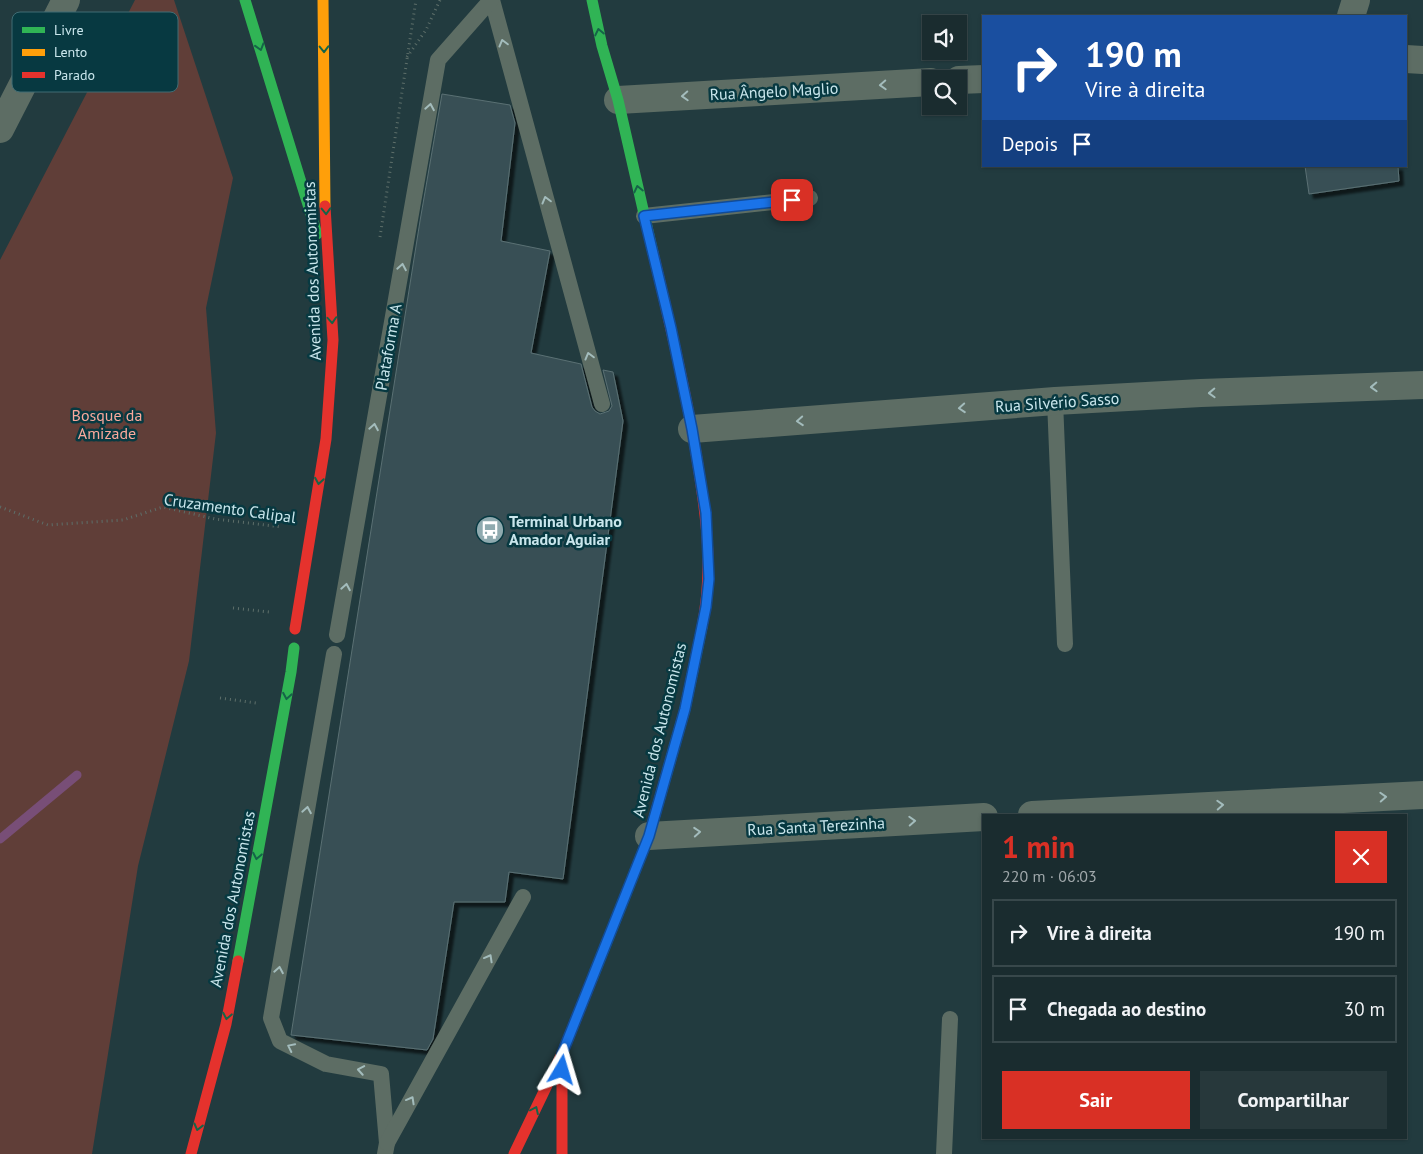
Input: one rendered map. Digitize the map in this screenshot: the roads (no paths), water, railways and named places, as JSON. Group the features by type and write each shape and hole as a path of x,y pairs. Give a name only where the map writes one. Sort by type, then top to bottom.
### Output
{"main road":[{"path":"246,0 328,271"},
{"name":"Avenida dos Autonomistas","path":"295,629 326,439 333,340 325,200 323,0"},
{"name":"Avenida dos Autonomistas","path":"514,1154 562,1054 649,836 685,709 706,607 709,579 706,513 692,429 671,328 618,100 602,46 592,0"},
{"name":"Avenida dos Autonomistas","path":"191,1154 226,1024 294,648"},
{"path":"562,1054 562,1154"}],"street":[{"path":"60,12 66,0"},
{"path":"1351,15 1356,0"},
{"path":"1407,59 1423,60"},
{"path":"967,80 982,79"},
{"name":"Rua Ângelo Maglio","path":"618,100 922,83"},
{"path":"0,128 19,92"},
{"name":"Rua Silvério Sasso","path":"692,429 1055,401 1201,393 1423,385"},
{"path":"1052,814 1423,795"},
{"name":"Rua Santa Terezinha","path":"649,836 982,818"}],"lane":[{"name":"Plataforma A","path":"337,635 438,60 491,0"},
{"path":"491,0 602,404"},
{"path":"644,216 810,198"},
{"path":"1055,401 1065,644"},
{"path":"334,654 271,1018 280,1041 326,1064 381,1074 386,1148"},
{"path":"386,1148 523,897"},
{"path":"944,1154 950,1019"}],"waterway":[{"path":"0,839 77,775"}],"place":[{"name":"Terminal Urbano Amador Aguiar","path":"490,530"}],"park label":[{"name":"Bosque da Amizade","path":"107,424"}]}
